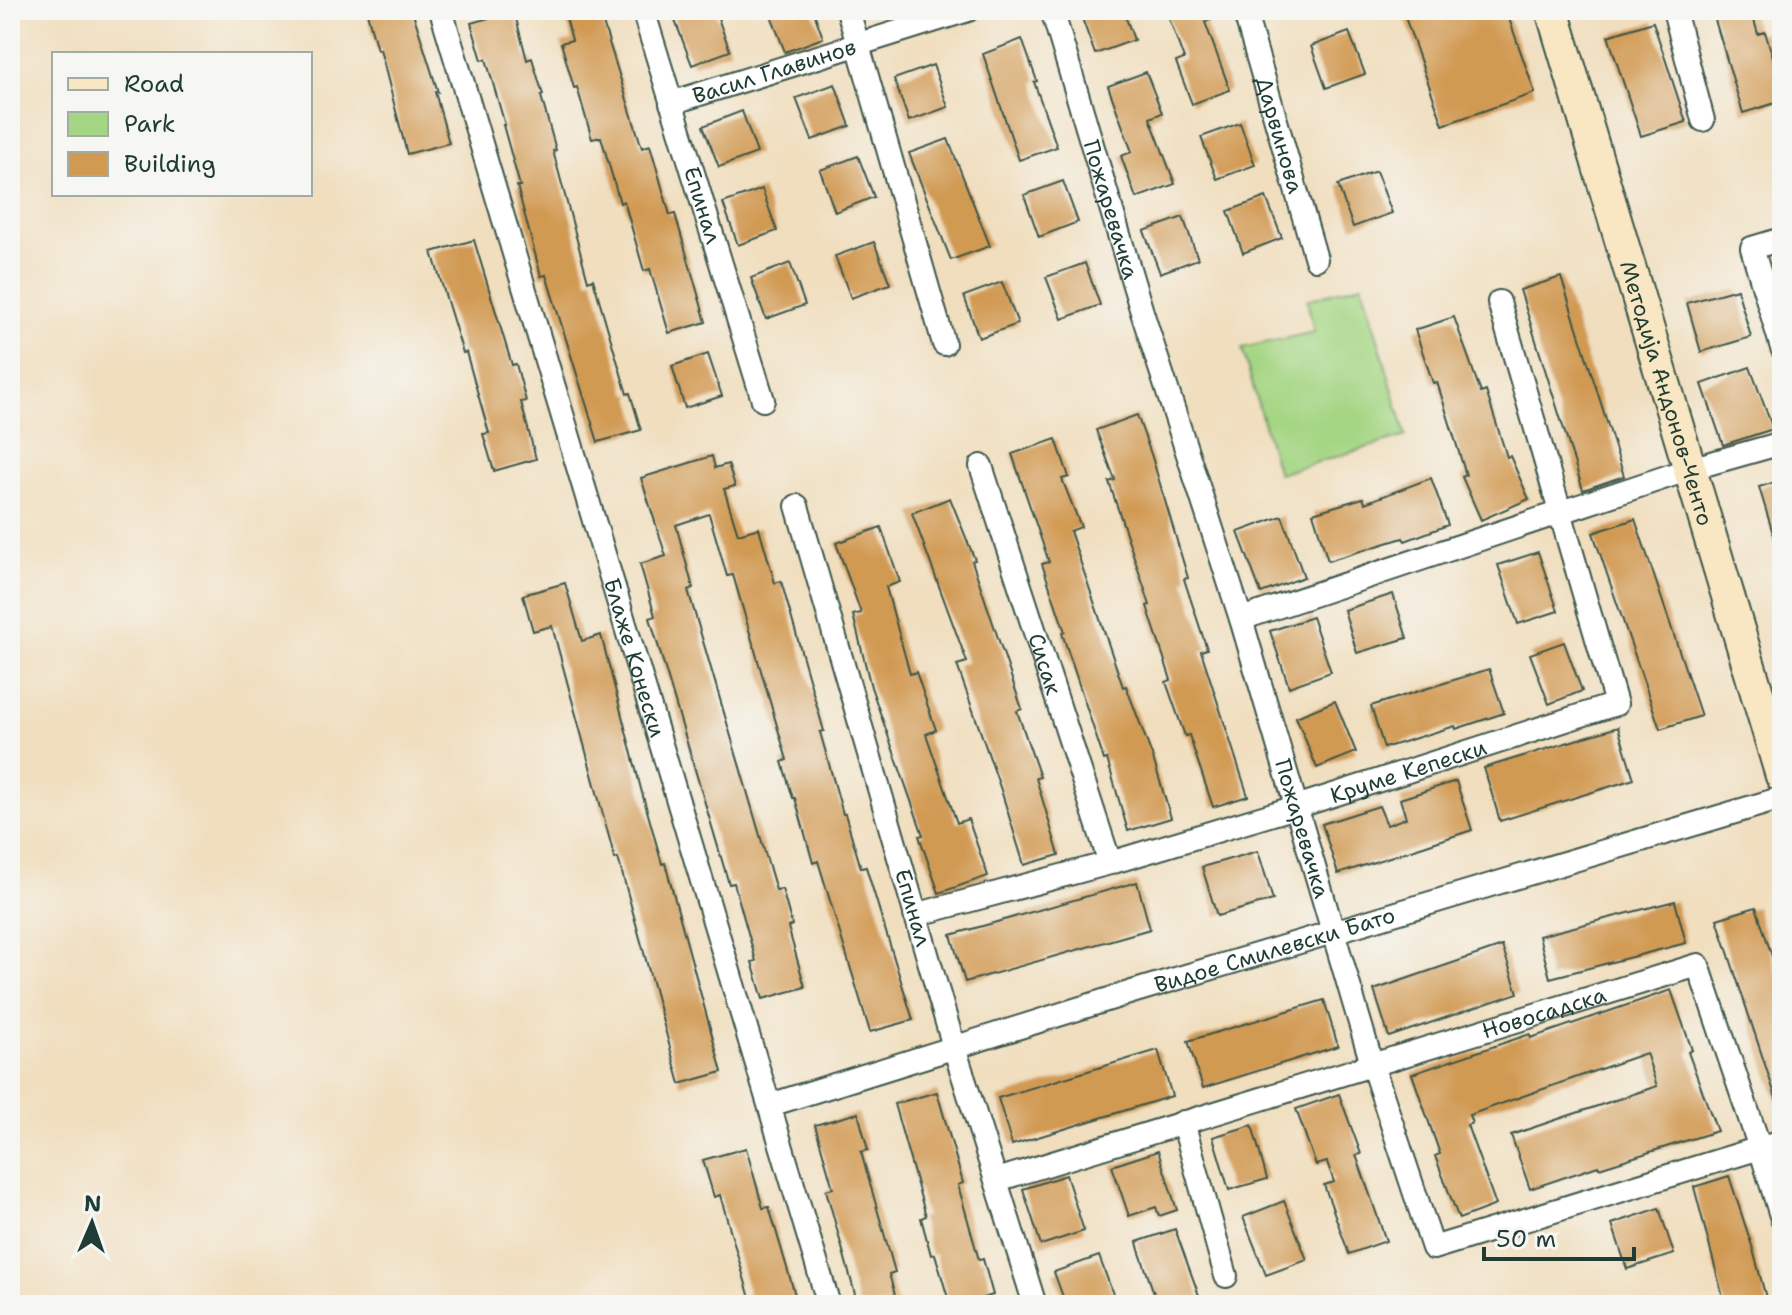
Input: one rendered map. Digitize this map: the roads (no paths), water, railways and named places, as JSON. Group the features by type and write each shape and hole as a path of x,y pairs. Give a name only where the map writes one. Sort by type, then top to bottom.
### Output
{"street":[{"name":"Блаже Конески","path":"441,10 829,1305"},
{"name":"Епинал","path":"643,10 763,400"},
{"path":"848,10 944,344"},
{"name":"Васил Главинов","path":"671,103 968,10"},
{"name":"Пожаревачка","path":"1052,10 1142,312 1241,619 1372,1064 1433,1248 1760,1148"},
{"name":"Дарвинова","path":"1244,10 1316,259"},
{"name":"Методија Андонов-Ченто","path":"1552,10 1782,776"},
{"path":"1674,10 1703,120"},
{"path":"1782,239 1752,248 1782,348"},
{"name":"Круме Кепески","path":"915,915 1110,863 1616,704 1499,302"},
{"path":"1241,619 1690,469 1782,443"},
{"name":"Сисак","path":"981,466 1110,863"},
{"name":"Епинал","path":"797,506 954,1047 1035,1305"},
{"name":"Видое Смилевски Бато","path":"770,1105 1334,931 1782,798"},
{"name":"Новосадска","path":"997,1180 1698,965 1760,1148"},
{"path":"1183,1122 1226,1276"},
{"path":"1782,1141 1760,1148 1782,1219"}]}
